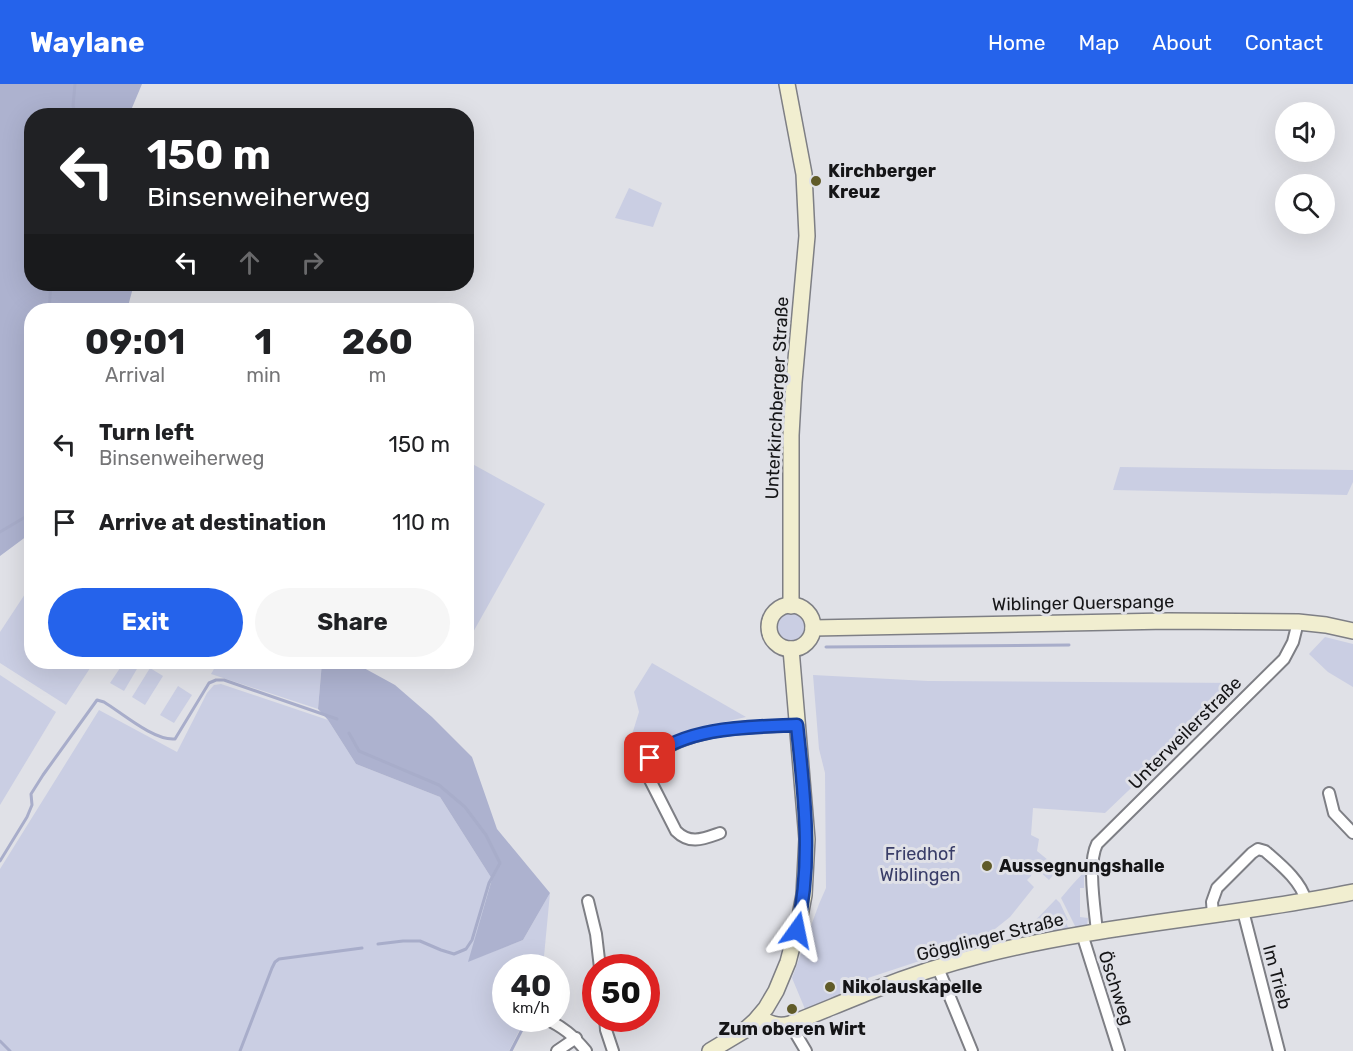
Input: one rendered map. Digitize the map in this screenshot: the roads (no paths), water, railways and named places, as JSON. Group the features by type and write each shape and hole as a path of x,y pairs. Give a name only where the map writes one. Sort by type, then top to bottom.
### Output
{"main road":[{"name":"Unterkirchberger Straße","path":"787,84 804,174 807,236 794,382 791,606"},
{"path":"791,606 804,610 809,615 813,628 808,640 798,648 791,649 774,641 770,628 773,616 778,610 791,606"},
{"name":"Wiblinger Querspange","path":"813,628 1168,621 1298,622 1353,631"},
{"path":"710,1051 739,1034 762,1013 776,991 788,962 800,916 807,839 791,649"},
{"name":"Gögglinger Straße","path":"790,1024 890,984 993,952 1082,934 1306,902 1353,892"},
{"path":"762,1013 773,1024 790,1024"}],"street":[{"name":"Unterweilerstraße","path":"1097,932 1092,863 1094,852 1100,842 1284,659 1293,642 1298,622"},
{"path":"720,833 695,840 682,837 676,831 647,774 647,764 650,758 677,742 708,732 797,725"},
{"path":"1329,793 1334,813 1353,833"},
{"path":"1213,915 1212,902 1217,888 1258,849 1265,851 1298,884 1303,890 1306,902"},
{"path":"588,901 598,954"},
{"name":"Im Trieb","path":"1243,911 1279,1051"},
{"name":"Öschweg","path":"1082,934 1119,1051"},
{"path":"938,968 972,1051"},
{"path":"790,1024 806,1051"},
{"path":"568,1032 586,1051"},
{"path":"607,1032 613,1051"},
{"path":"557,1051 576,1038"}],"waterway":[{"path":"74,108 75,84"},
{"path":"50,291 50,303"},
{"path":"0,532 24,518"},
{"path":"826,647 1069,645"},
{"path":"0,861 27,817 32,805 31,794 97,700 104,702 148,731 158,736 175,739 209,683 216,680 224,680 337,719"},
{"path":"349,733 359,751 439,785 465,807 486,835 500,863 489,883 472,940 466,949 454,954 420,941 378,944"},
{"path":"240,1051 275,962 279,959 362,948"},
{"path":"511,1051 521,1032"},
{"path":"0,1041 10,1051"}],"place":[{"name":"Kirchberger Kreuz","path":"816,181"},
{"name":"Aussegnungshalle","path":"987,866"},
{"name":"Nikolauskapelle","path":"830,987"},
{"name":"Zum oberen Wirt","path":"792,1009"}],"park label":[{"name":"Friedhof Wiblingen","path":"920,864"}]}
